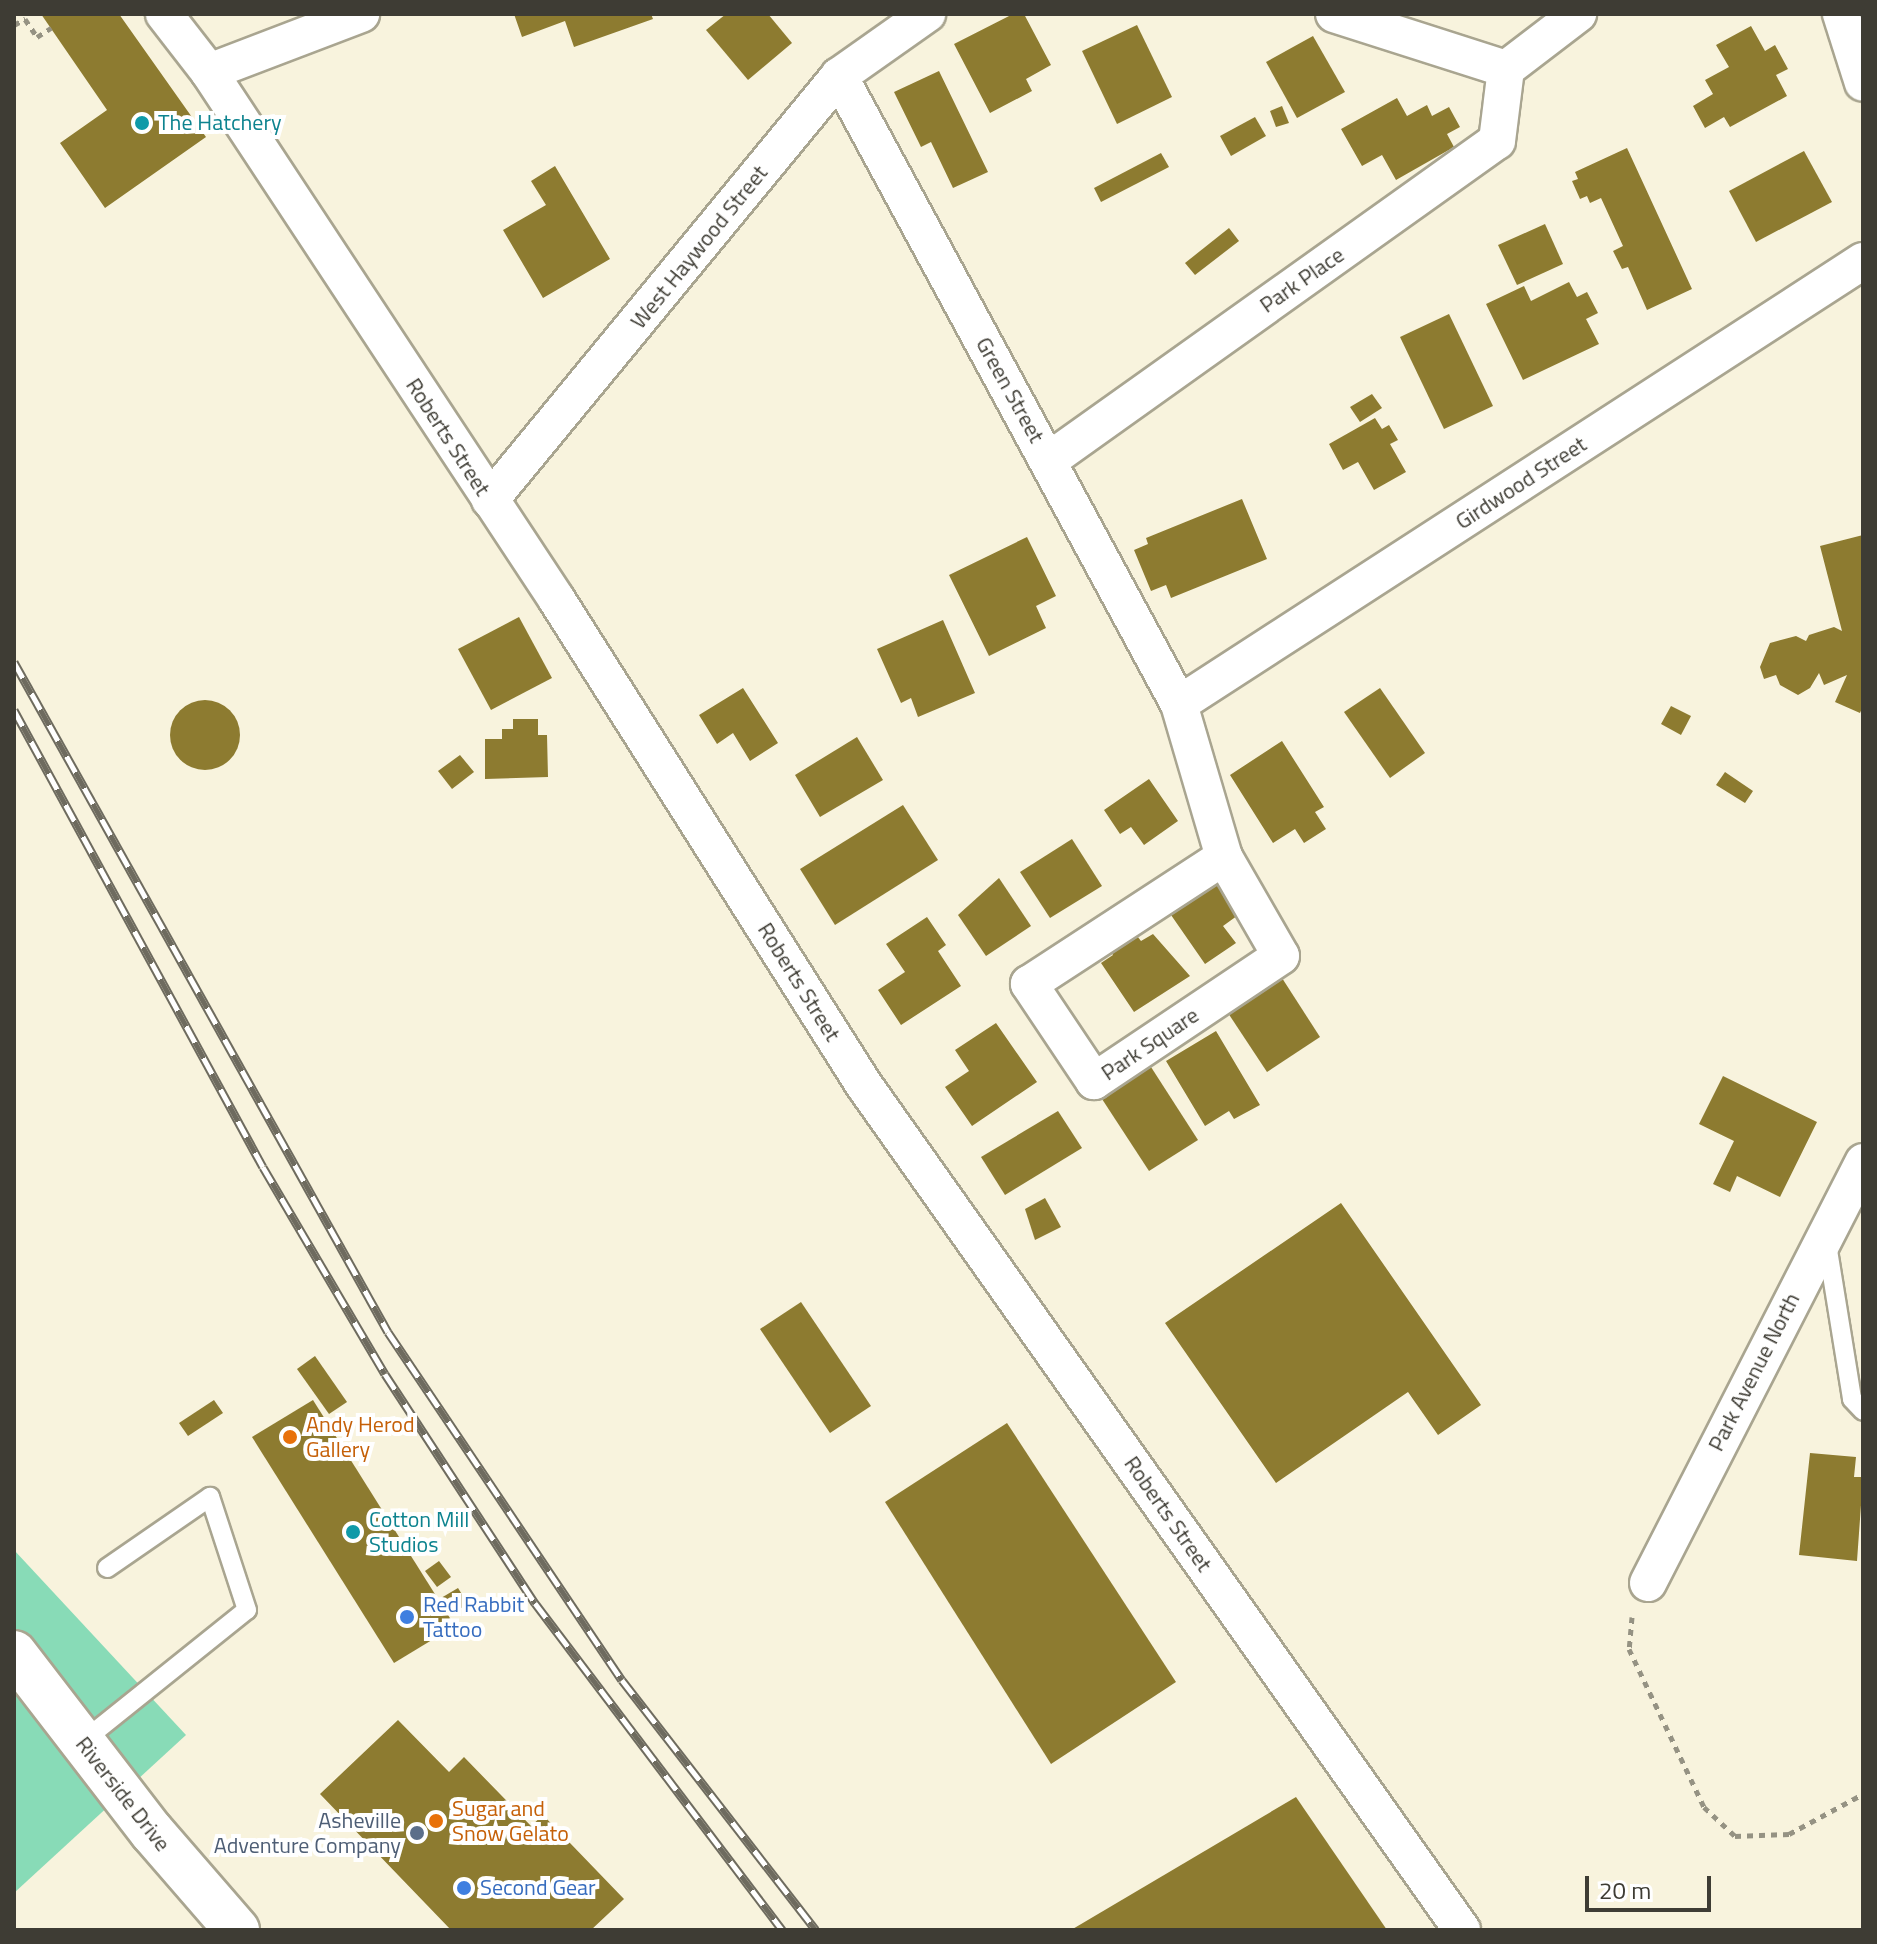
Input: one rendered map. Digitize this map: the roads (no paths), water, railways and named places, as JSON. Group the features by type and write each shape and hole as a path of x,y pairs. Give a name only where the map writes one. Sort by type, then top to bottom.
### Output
{"main road":[{"name":"Riverside Drive","path":"14,1653 82,1742 237,1930"}],"street":[{"name":"Roberts Street","path":"164,14 209,72 490,500 864,1085 1462,1930"},
{"path":"209,72 361,14"},
{"name":"West Haywood Street","path":"490,500 839,76 927,14"},
{"path":"1334,14 1506,69 1578,14"},
{"path":"1841,14 1863,83"},
{"name":"Park Place","path":"1048,461 1497,141 1506,69"},
{"name":"Green Street","path":"839,76 1179,704"},
{"name":"Girdwood Street","path":"1179,704 1863,261"},
{"name":"Park Square","path":"1179,704 1224,857 1281,956 1094,1081 1029,984 1224,857"},
{"name":"Park Avenue North","path":"1648,1583 1863,1162"}],"lane":[{"path":"1826,1233 1852,1399 1863,1411"},
{"path":"82,1742 247,1610 210,1497 107,1568"}],"railway":[{"path":"14,662 388,1332 622,1680 816,1930"},
{"path":"14,710 263,1167 385,1374 535,1603 782,1930"}],"place":[{"name":"The Hatchery","path":"142,123"},
{"name":"Andy Herod Gallery","path":"290,1437"},
{"name":"Cotton Mill Studios","path":"353,1532"},
{"name":"Red Rabbit Tattoo","path":"407,1617"},
{"name":"Sugar and Snow Gelato","path":"436,1821"},
{"name":"Asheville Adventure Company","path":"417,1833"},
{"name":"Second Gear","path":"464,1888"}]}
